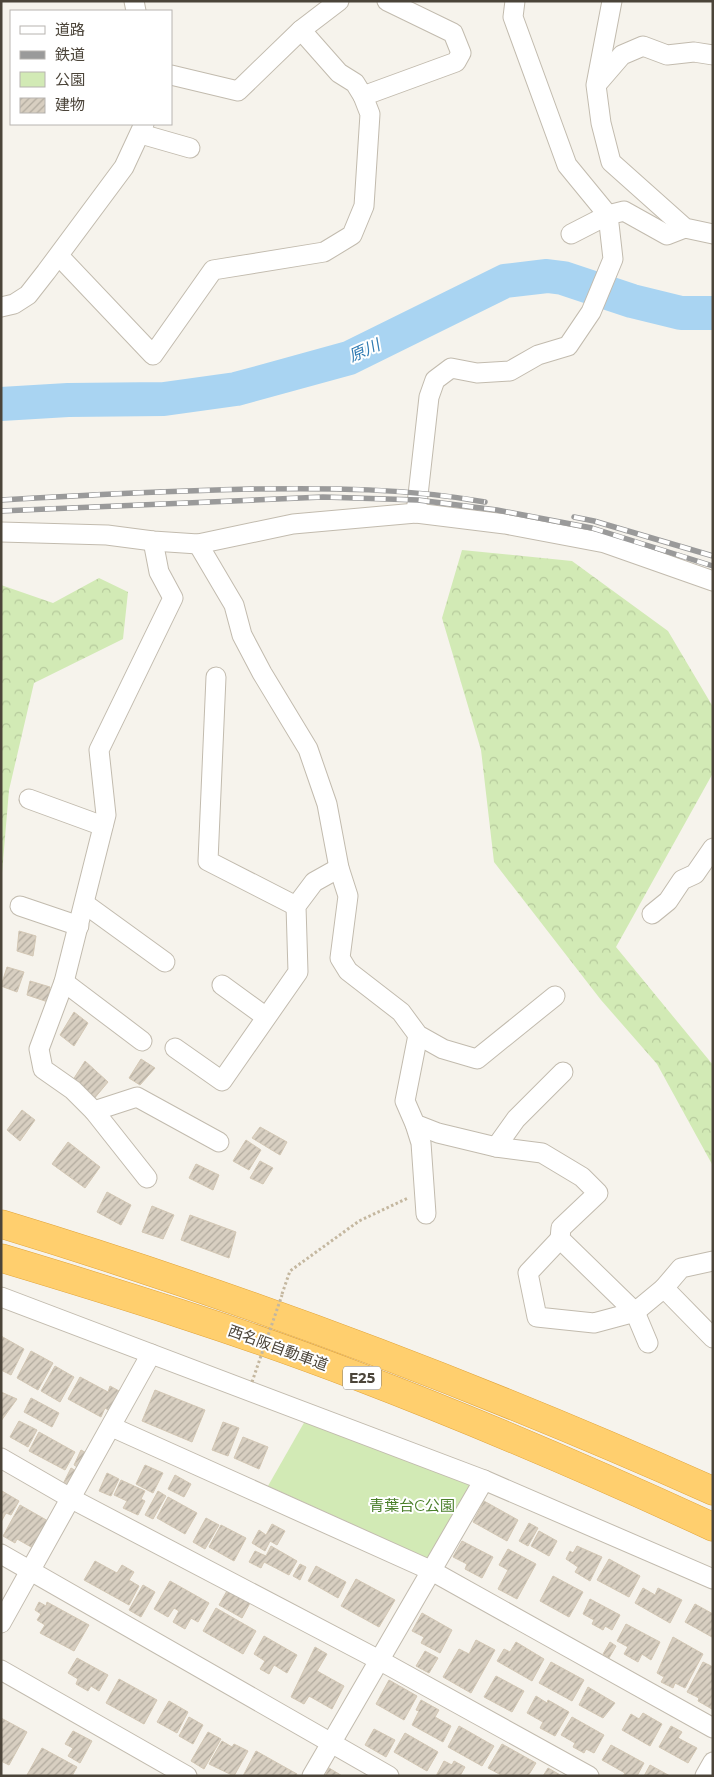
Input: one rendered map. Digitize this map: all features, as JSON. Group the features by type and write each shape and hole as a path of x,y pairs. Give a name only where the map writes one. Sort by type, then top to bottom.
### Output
{"highway":[{"name":"西名阪自動車道","path":"1,1224 232,1298 370,1348 517,1406 713,1490"},
{"name":"西名阪自動車道","path":"1,1258 225,1328 356,1376 595,1474 713,1527"}],"street":[{"path":"172,75 238,92 301,30 339,1"},
{"path":"362,96 456,62 461,53 453,33 387,1"},
{"path":"416,513 429,397 436,380 451,368 477,373 510,371 538,355 568,346 591,312 613,259 608,215 567,165 513,17 515,1"},
{"path":"612,1 596,85 601,123 611,162 685,228 713,234"},
{"path":"58,256 153,355 213,270 324,252 352,234 364,206 370,114 355,83 339,73 301,30"},
{"path":"596,85 622,55 644,46 667,55 694,52 713,55"},
{"path":"1,306 14,304 28,295 124,168 143,129 190,148"},
{"path":"571,234 608,215 624,211 667,235 685,228"},
{"path":"1,532 107,535 198,544 293,524 416,513 505,524 605,543 713,581"},
{"path":"147,1178 94,1111 73,1090 43,1069 39,1049 64,982 106,815 99,750 174,598 159,572 153,541"},
{"path":"198,544 234,605 242,635 262,673 308,749 327,804 339,868 348,896 340,958 348,971 401,1012 418,1035 443,1048 477,1059 555,996"},
{"path":"216,677 208,861 296,906"},
{"path":"29,799 103,826"},
{"path":"652,914 668,901 682,880 695,874 713,848"},
{"path":"175,1048 222,1081 298,972 296,906 314,882 339,868"},
{"path":"85,904 165,962"},
{"path":"20,906 79,926"},
{"path":"64,982 142,1041"},
{"path":"222,986 266,1018"},
{"path":"418,1035 405,1101 421,1143 426,1214"},
{"path":"496,1147 516,1119 564,1072"},
{"path":"94,1111 137,1096 219,1142"},
{"path":"415,1124 438,1133 496,1147 542,1153 582,1177 598,1193 561,1228 560,1239 528,1273 537,1317 594,1323 635,1312 664,1288 681,1268 713,1262"},
{"path":"560,1239 635,1312 648,1343"},
{"path":"664,1288 713,1338"},
{"path":"1,1296 484,1480 713,1579"},
{"path":"1,1623 112,1427 150,1354"},
{"path":"112,1427 430,1570 713,1728"},
{"path":"1,1458 72,1499 379,1660 589,1776"},
{"path":"312,1776 484,1480"},
{"path":"1,1554 330,1744 389,1776"},
{"path":"1,1670 187,1776"},
{"path":"705,1776 713,1762"}],"path":[{"path":"252,1382 290,1271 359,1221 424,1190"}],"green space":[{"path":"462,550 572,561 668,631 713,707 713,773 616,947 713,1065 713,1166 657,1064 601,1000 494,862 481,750 442,618"},
{"path":"99,578 128,592 123,639 34,683 9,790 1,885 1,585 53,603"},
{"name":"青葉台C公園","path":"305,1421 472,1485 465,1511 427,1558 268,1486"}],"building":[{"path":"19,931 36,936 33,956 17,951"},
{"path":"7,967 24,972 17,992 1,986"},
{"path":"30,981 50,987 48,1002 27,995"},
{"path":"74,1012 88,1023 74,1046 60,1035"},
{"path":"141,1059 155,1068 140,1085 129,1078"},
{"path":"85,1061 108,1082 93,1100 71,1083"},
{"path":"22,1110 35,1120 20,1141 7,1130"},
{"path":"260,1127 287,1142 280,1155 252,1138"},
{"path":"246,1140 261,1150 249,1170 233,1161"},
{"path":"68,1142 100,1167 85,1188 52,1164"},
{"path":"260,1161 273,1168 263,1184 250,1178"},
{"path":"196,1164 219,1175 213,1190 189,1178"},
{"path":"107,1192 131,1205 121,1225 97,1212"},
{"path":"152,1206 174,1215 163,1239 142,1232"},
{"path":"190,1215 236,1232 229,1258 181,1240"},
{"path":"1,1336 24,1349 11,1375 1,1370"},
{"path":"31,1351 53,1363 38,1390 17,1378"},
{"path":"55,1366 74,1377 60,1402 41,1391"},
{"path":"80,1377 108,1392 110,1386 121,1392 110,1411 105,1408 101,1417 68,1399"},
{"path":"155,1390 205,1410 192,1442 142,1421"},
{"path":"1,1392 17,1399 1,1421"},
{"path":"31,1398 59,1413 52,1427 24,1412"},
{"path":"19,1421 37,1430 28,1447 10,1437"},
{"path":"223,1422 239,1428 228,1456 212,1450"},
{"path":"39,1432 75,1452 65,1470 29,1451"},
{"path":"243,1437 268,1447 259,1469 234,1458"},
{"path":"81,1450 90,1455 82,1470 74,1465"},
{"path":"145,1465 163,1473 153,1493 136,1484"},
{"path":"71,1468 80,1473 72,1489 63,1484"},
{"path":"107,1473 119,1479 111,1496 99,1491"},
{"path":"175,1475 191,1484 184,1497 168,1489"},
{"path":"121,1480 145,1491 141,1499 145,1501 138,1515 123,1508 127,1501 114,1495"},
{"path":"2,1491 19,1501 11,1515 6,1513 1,1522"},
{"path":"158,1491 166,1496 153,1519 145,1515"},
{"path":"168,1497 197,1513 185,1534 157,1518"},
{"path":"484,1501 518,1520 507,1541 473,1522"},
{"path":"20,1505 48,1521 33,1548 17,1539 15,1543 3,1536"},
{"path":"206,1518 219,1525 205,1549 193,1542"},
{"path":"529,1523 538,1528 528,1546 519,1541"},
{"path":"272,1524 285,1531 277,1545 270,1541 265,1551 252,1543 259,1530 266,1535"},
{"path":"221,1525 246,1538 234,1561 209,1547"},
{"path":"539,1531 557,1541 549,1556 531,1546"},
{"path":"462,1541 493,1557 482,1578 465,1569 467,1564 453,1557"},
{"path":"271,1546 297,1561 289,1575 264,1562 261,1568 249,1562 255,1551 266,1556"},
{"path":"577,1546 602,1557 590,1581 575,1572 578,1567 566,1559 570,1551 573,1553"},
{"path":"508,1549 536,1564 517,1599 498,1589 508,1570 499,1565"},
{"path":"609,1559 640,1576 629,1597 597,1580"},
{"path":"95,1561 117,1573 122,1565 134,1572 129,1580 139,1586 129,1605 84,1580"},
{"path":"300,1564 306,1567 300,1580 293,1576"},
{"path":"316,1566 346,1582 338,1598 308,1581"},
{"path":"553,1576 583,1592 569,1617 540,1601"},
{"path":"356,1579 395,1600 379,1627 341,1606"},
{"path":"170,1581 209,1603 198,1622 191,1618 185,1629 173,1622 179,1611 174,1608 168,1617 154,1609"},
{"path":"143,1585 155,1592 141,1617 129,1610"},
{"path":"643,1588 655,1595 658,1588 682,1600 670,1623 635,1603"},
{"path":"228,1589 251,1601 242,1618 219,1605"},
{"path":"590,1599 620,1615 612,1630 605,1626 603,1630 592,1624 594,1620 583,1614"},
{"path":"39,1602 46,1606 47,1602 89,1625 74,1651 40,1633 45,1625 37,1620 41,1614 35,1610"},
{"path":"695,1604 713,1614 712,1637 685,1622"},
{"path":"216,1608 256,1631 243,1654 203,1631"},
{"path":"422,1613 452,1630 440,1653 421,1643 424,1637 412,1631"},
{"path":"626,1624 660,1642 651,1660 642,1654 638,1662 624,1654 628,1647 617,1641"},
{"path":"264,1636 297,1655 287,1673 274,1665 269,1674 260,1669 265,1661 254,1654"},
{"path":"673,1637 703,1654 685,1688 675,1683 673,1688 661,1682 664,1677 657,1673"},
{"path":"476,1640 495,1650 471,1693 443,1677 459,1649 469,1654"},
{"path":"516,1642 544,1659 532,1681 497,1661 504,1649 510,1652"},
{"path":"610,1642 616,1646 609,1658 603,1654"},
{"path":"315,1647 327,1654 317,1671 344,1686 332,1709 309,1696 304,1704 291,1697"},
{"path":"425,1651 438,1658 429,1673 416,1666"},
{"path":"77,1658 108,1675 99,1691 91,1686 88,1691 76,1684 78,1679 68,1673"},
{"path":"551,1662 584,1680 572,1701 539,1683"},
{"path":"703,1662 713,1667 712,1709 698,1701 699,1698 687,1692"},
{"path":"496,1676 524,1691 512,1712 484,1697"},
{"path":"119,1679 157,1700 144,1724 106,1703"},
{"path":"389,1680 417,1696 404,1720 376,1704"},
{"path":"588,1687 615,1703 603,1718 579,1705"},
{"path":"536,1696 547,1703 548,1700 569,1712 555,1736 540,1728 543,1722 527,1713"},
{"path":"421,1700 439,1710 435,1717 451,1726 443,1742 412,1725 419,1711 416,1710"},
{"path":"169,1701 188,1712 177,1733 157,1722"},
{"path":"643,1713 662,1724 650,1746 622,1730 631,1714 639,1719"},
{"path":"189,1717 203,1725 193,1744 179,1736"},
{"path":"572,1717 604,1735 594,1753 586,1749 584,1753 573,1747 575,1743 561,1735"},
{"path":"1,1718 27,1732 9,1765 1,1761"},
{"path":"459,1726 494,1746 482,1766 448,1747"},
{"path":"671,1726 682,1732 678,1738 697,1748 688,1763 659,1747"},
{"path":"374,1729 395,1740 386,1757 365,1745"},
{"path":"73,1731 92,1741 80,1763 68,1756 73,1748 65,1744"},
{"path":"208,1732 221,1739 204,1769 191,1761"},
{"path":"405,1733 438,1752 427,1771 394,1752"},
{"path":"222,1741 232,1747 234,1744 248,1751 234,1776 209,1764"},
{"path":"502,1744 536,1763 528,1776 503,1776 488,1768"},
{"path":"611,1745 644,1763 637,1776 623,1776 625,1773 602,1760"},
{"path":"42,1748 77,1767 72,1776 27,1775"},
{"path":"256,1751 297,1774 296,1776 243,1776"},
{"path":"444,1761 452,1765 454,1761 465,1767 460,1776 436,1776"},
{"path":"650,1765 670,1776 644,1776"},
{"path":"329,1768 339,1774 342,1776 325,1776"},
{"path":"548,1768 562,1776 543,1776"}],"waterway":[{"name":"原川","path":"1,404 68,400 164,399 236,389 349,358 505,281 547,276 563,278 632,301 681,313 713,313"}],"railway":[{"path":"1,500 189,491 310,489 398,491 485,502"},
{"path":"1,511 323,497 418,500 497,510 592,528 713,566"},
{"path":"574,517 594,521 713,556"}]}
